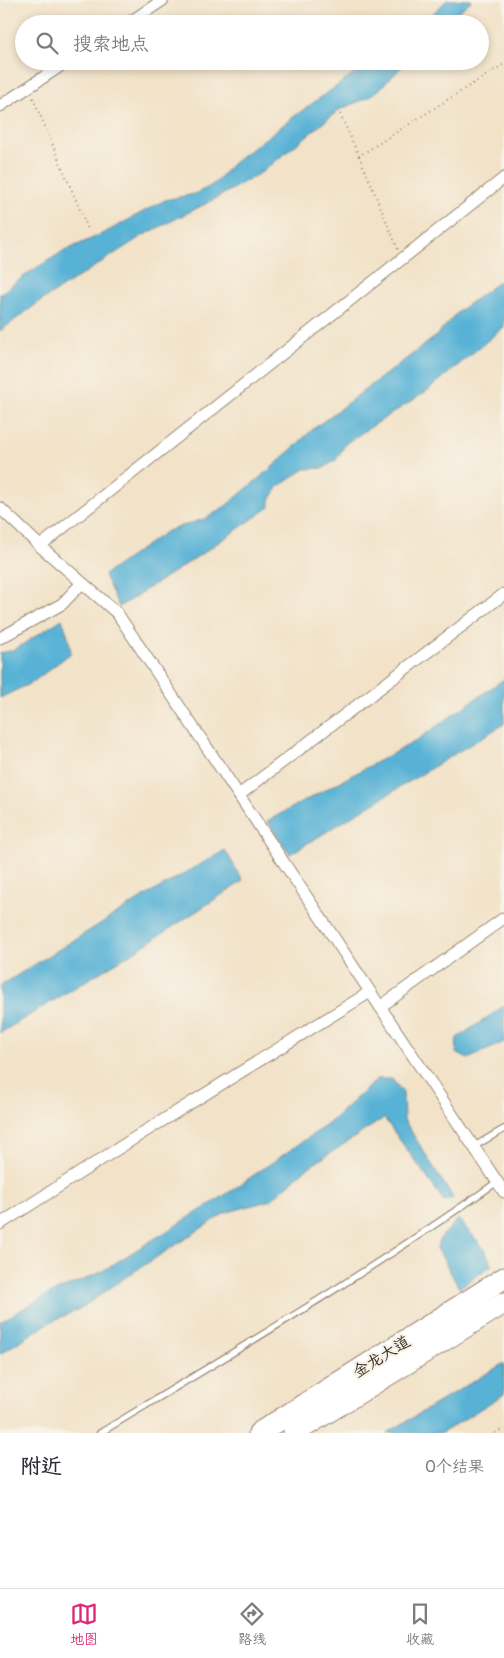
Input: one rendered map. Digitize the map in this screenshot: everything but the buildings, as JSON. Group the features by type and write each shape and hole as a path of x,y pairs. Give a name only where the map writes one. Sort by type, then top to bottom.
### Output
{"highway":[{"name":"金龙大道","path":"259,1433 504,1278"},
{"name":"金龙大道","path":"294,1433 504,1303"}],"street":[{"path":"140,15 163,0"},
{"path":"0,106 54,70"},
{"path":"40,546 504,178"},
{"path":"0,508 40,546 117,613 504,1192"},
{"path":"0,638 62,604 82,583"},
{"path":"239,794 504,594"},
{"path":"380,1007 504,918"},
{"path":"0,1224 370,992"}],"lane":[{"path":"473,1147 504,1129"},
{"path":"100,1433 421,1236 497,1182"}],"path":[{"path":"359,156 504,64"},
{"path":"28,86 88,229"},
{"path":"340,114 402,258"},
{"path":"495,1433 504,1429"}],"water":[{"path":"447,0 472,0 454,15 431,15"},
{"path":"359,70 399,70 379,90 369,97 339,110 262,172 213,200 142,236 38,303 0,331 0,294 30,272 62,252 106,232 165,200 194,194 207,188 216,182 233,163"},
{"path":"504,278 504,327 427,391 346,443 336,460 324,468 305,469 279,486 270,500 270,507 119,607 104,575 167,531 207,518 227,505 276,464 313,429 435,337 459,311"},
{"path":"62,619 71,653 33,682 0,698 0,653 14,650"},
{"path":"504,679 504,724 290,854 267,821 414,742"},
{"path":"225,850 243,881 137,950 0,1033 0,986 137,901"},
{"path":"504,1006 504,1042 468,1059 456,1053 457,1038"},
{"path":"377,1079 392,1079 403,1093 404,1120 453,1198 444,1201 384,1118 303,1171 271,1200 225,1213 80,1309 50,1322 0,1354 0,1322 45,1296 99,1273 222,1197 328,1124"},
{"path":"458,1219 483,1247 492,1265 459,1288 437,1248 439,1240"},
{"path":"504,1363 504,1394 442,1433 387,1433"}]}
